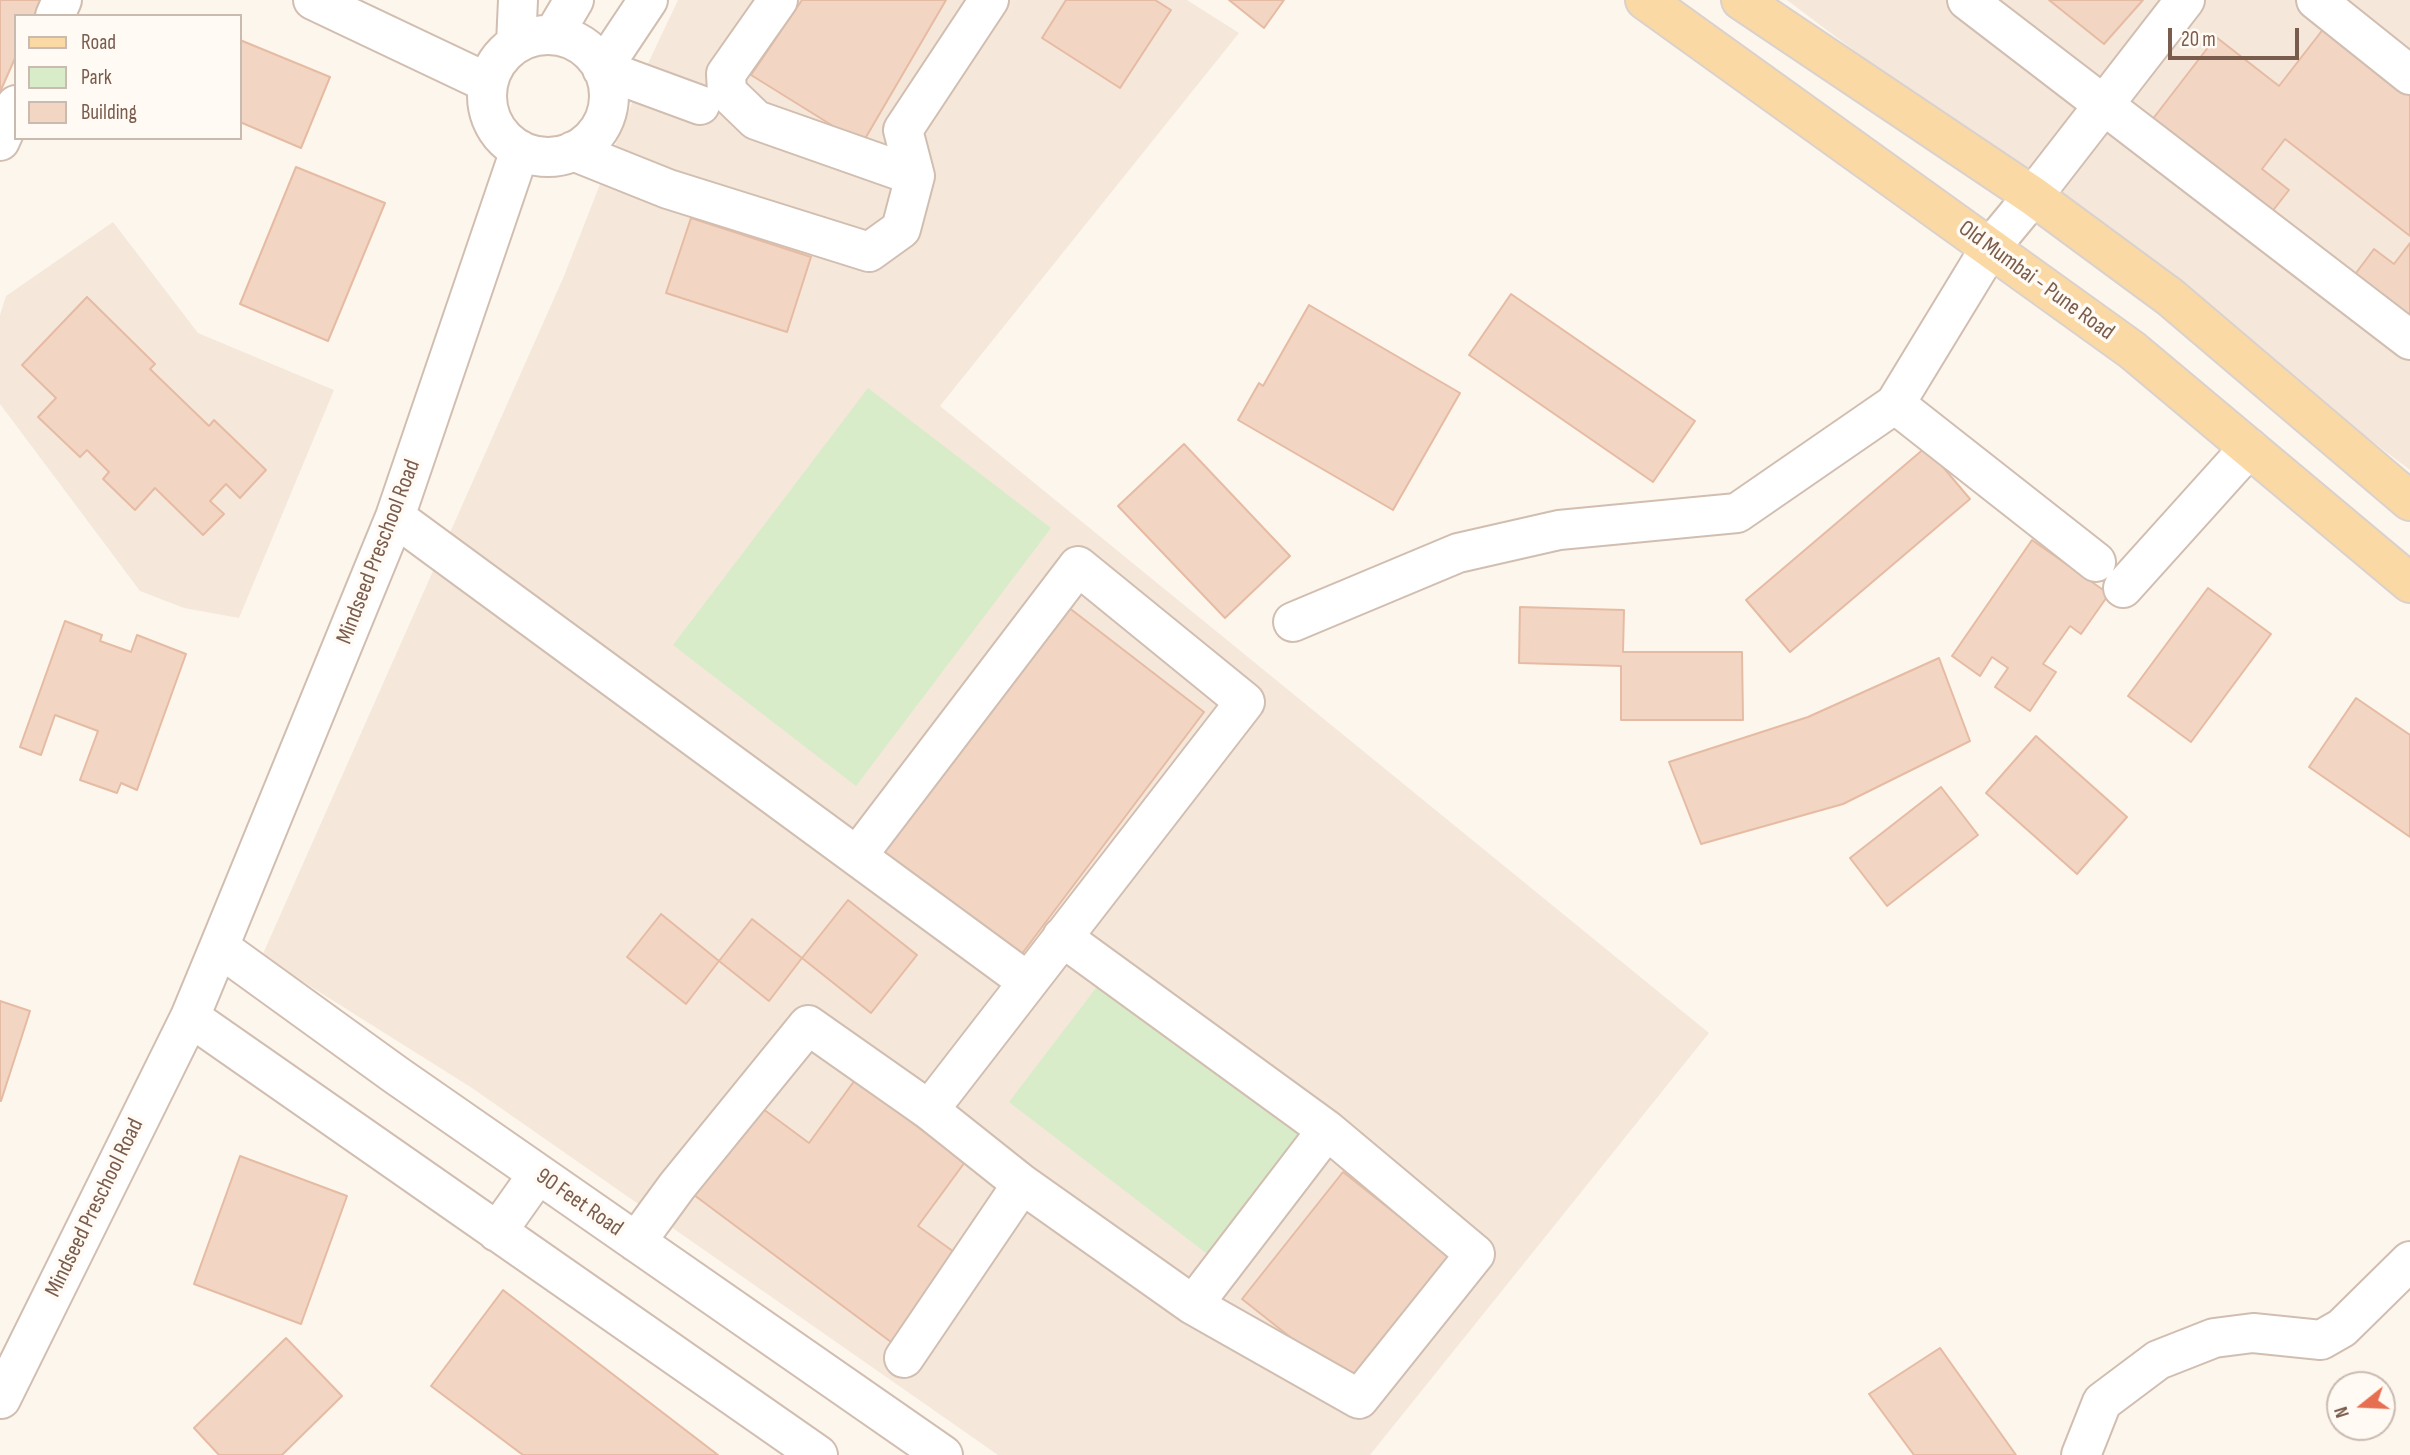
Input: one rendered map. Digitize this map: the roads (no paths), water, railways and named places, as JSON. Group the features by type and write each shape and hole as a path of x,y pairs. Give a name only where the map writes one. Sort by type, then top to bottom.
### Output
{"main road":[{"name":"Old Mumbai - Pune Road","path":"1645,0 2132,350 2410,583"},
{"path":"1741,0 2034,196 2170,298 2406,489"}],"street":[{"path":"313,0 488,83"},
{"path":"516,44 519,0"},
{"path":"554,34 574,0"},
{"path":"602,69 648,0"},
{"path":"778,0 726,74 727,92 756,120 915,176"},
{"path":"573,151 668,189 869,252 901,229 915,176 903,130 989,0"},
{"path":"1967,0 2410,340"},
{"path":"1293,622 1458,553 1559,530 1737,513 1895,404 1990,247 2034,196 2185,0"},
{"path":"2316,0 2410,75"},
{"path":"554,34 579,42 598,60 609,87 607,115 592,141 567,155 538,157 511,146 492,124 486,98 488,83 490,72 505,50 528,37 554,34"},
{"path":"602,69 700,104"},
{"path":"0,141 14,110"},
{"name":"Mindseed Preschool Road","path":"1,1399 190,1017 396,517 520,150"},
{"path":"1895,404 2096,562"},
{"path":"2123,588 2249,448"},
{"path":"396,517 1028,982"},
{"path":"857,856 1078,566 1245,702 929,1110"},
{"path":"636,1242 677,1186 808,1025 929,1110 1022,1184 1193,1305 1359,1399 1475,1254 1327,1130 1062,937"},
{"name":"90 Feet Road","path":"219,947 538,1174 943,1455"},
{"path":"190,1017 818,1455"},
{"path":"1193,1305 1327,1130"},
{"path":"497,1232 538,1174"},
{"path":"904,1358 1022,1184"},
{"path":"2081,1455 2102,1402 2158,1360 2214,1338 2253,1333 2320,1340 2342,1328 2410,1261"}]}
